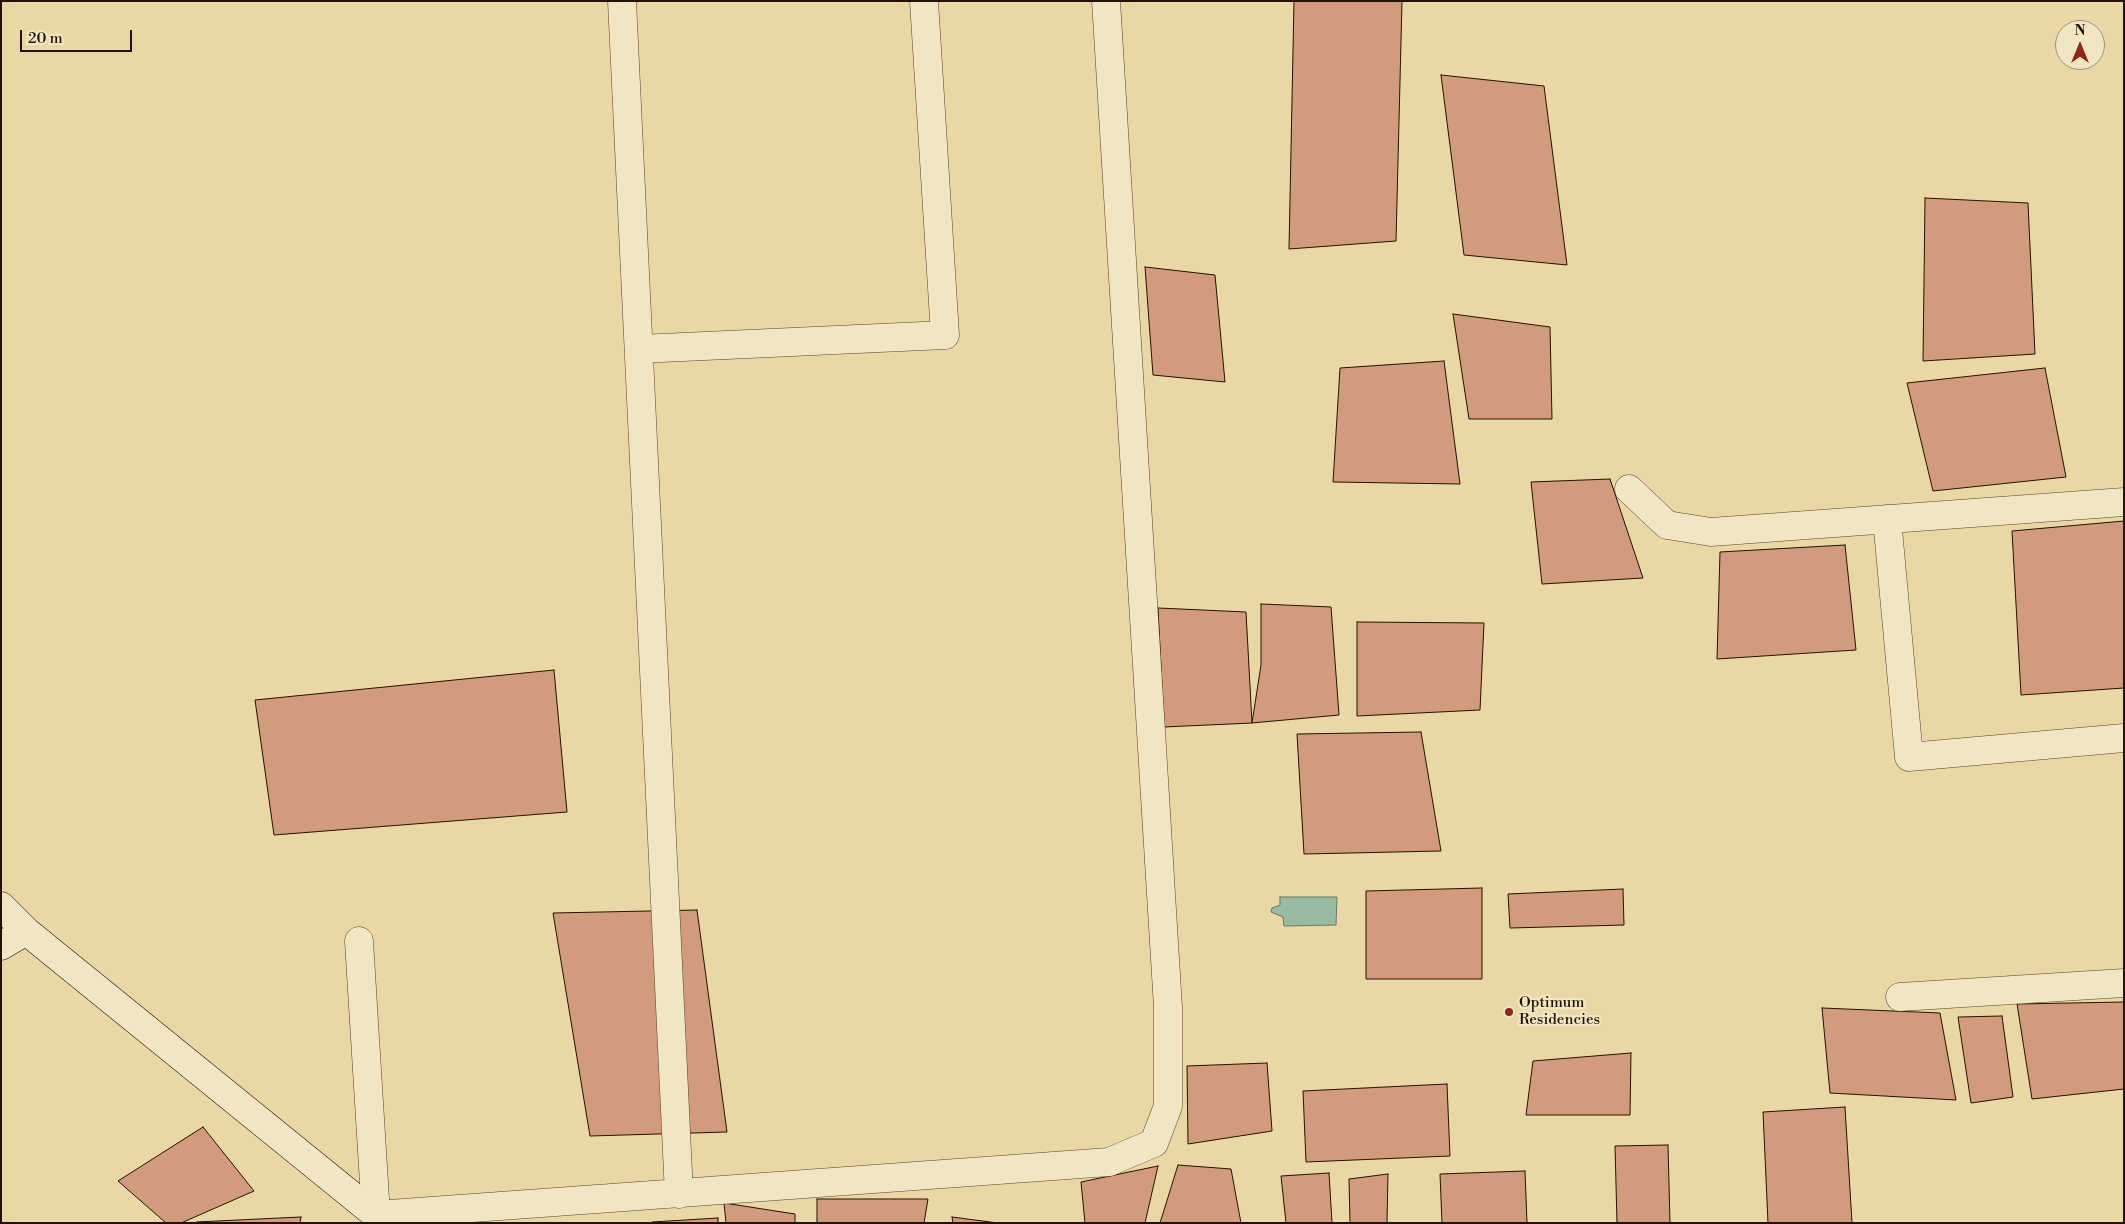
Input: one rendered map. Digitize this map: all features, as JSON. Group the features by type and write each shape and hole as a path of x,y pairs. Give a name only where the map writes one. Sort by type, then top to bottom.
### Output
{"street":[{"path":"622,1 678,1194"},
{"path":"639,349 945,335 924,1"},
{"path":"1,906 26,932 376,1219 678,1194 1109,1162 1154,1143 1168,1106 1167,997 1106,1"},
{"path":"1629,489 1667,525 1711,532 2124,502"},
{"path":"1887,520 1908,757 2124,738"},
{"path":"1,946 26,932"},
{"path":"359,941 376,1219"},
{"path":"1900,997 2124,983"}],"shaded area":[{"path":"1280,897 1337,897 1336,925 1284,926 1283,917 1271,912 1272,908 1280,905"}],"building":[{"path":"1294,1 1402,1 1396,241 1289,249"},
{"path":"1441,75 1544,86 1567,265 1464,255"},
{"path":"1925,198 2028,203 2035,354 1923,361"},
{"path":"1145,267 1215,275 1225,382 1153,375"},
{"path":"1453,314 1550,327 1552,419 1469,419"},
{"path":"1444,361 1460,484 1333,482 1340,368"},
{"path":"2045,368 2066,477 1933,491 1907,383"},
{"path":"1610,479 1643,578 1542,584 1531,482"},
{"path":"2124,521 2124,688 2021,695 2012,531"},
{"path":"1845,545 1856,650 1717,659 1720,552"},
{"path":"1261,604 1331,607 1339,715 1252,723 1261,665"},
{"path":"1158,608 1246,612 1252,723 1164,727"},
{"path":"1357,622 1484,623 1480,710 1357,716"},
{"path":"554,670 567,812 274,835 255,700"},
{"path":"1421,732 1441,851 1304,854 1297,734"},
{"path":"1482,888 1482,979 1366,979 1366,891"},
{"path":"1623,889 1624,925 1510,928 1508,894"},
{"path":"697,910 727,1132 590,1136 553,913"},
{"path":"2124,1002 2124,1089 2032,1099 2017,1004"},
{"path":"1822,1008 1940,1013 1956,1100 1830,1093"},
{"path":"2002,1016 2013,1097 1971,1103 1958,1017"},
{"path":"1631,1053 1630,1115 1526,1115 1533,1061"},
{"path":"1267,1063 1272,1131 1188,1144 1187,1066"},
{"path":"1447,1084 1450,1156 1306,1162 1303,1091"},
{"path":"1845,1107 1852,1223 1768,1223 1763,1112"},
{"path":"203,1127 254,1191 181,1223 166,1223 118,1181"},
{"path":"1668,1145 1670,1223 1617,1223 1615,1146"},
{"path":"1178,1165 1231,1169 1241,1223 1160,1223"},
{"path":"1158,1166 1145,1223 1085,1223 1081,1182"},
{"path":"1525,1171 1527,1223 1442,1223 1440,1174"},
{"path":"1329,1173 1332,1223 1286,1223 1281,1176"},
{"path":"1388,1174 1387,1223 1350,1223 1349,1179"},
{"path":"817,1199 928,1199 924,1223 817,1223"},
{"path":"724,1203 795,1214 795,1223 726,1223"},
{"path":"301,1217 300,1223 196,1223 196,1222"},
{"path":"952,1217 998,1223 953,1223"},
{"path":"718,1218 718,1223 652,1223 652,1222"}],"place":[{"name":"Optimum Residencies","path":"1509,1012"}]}
